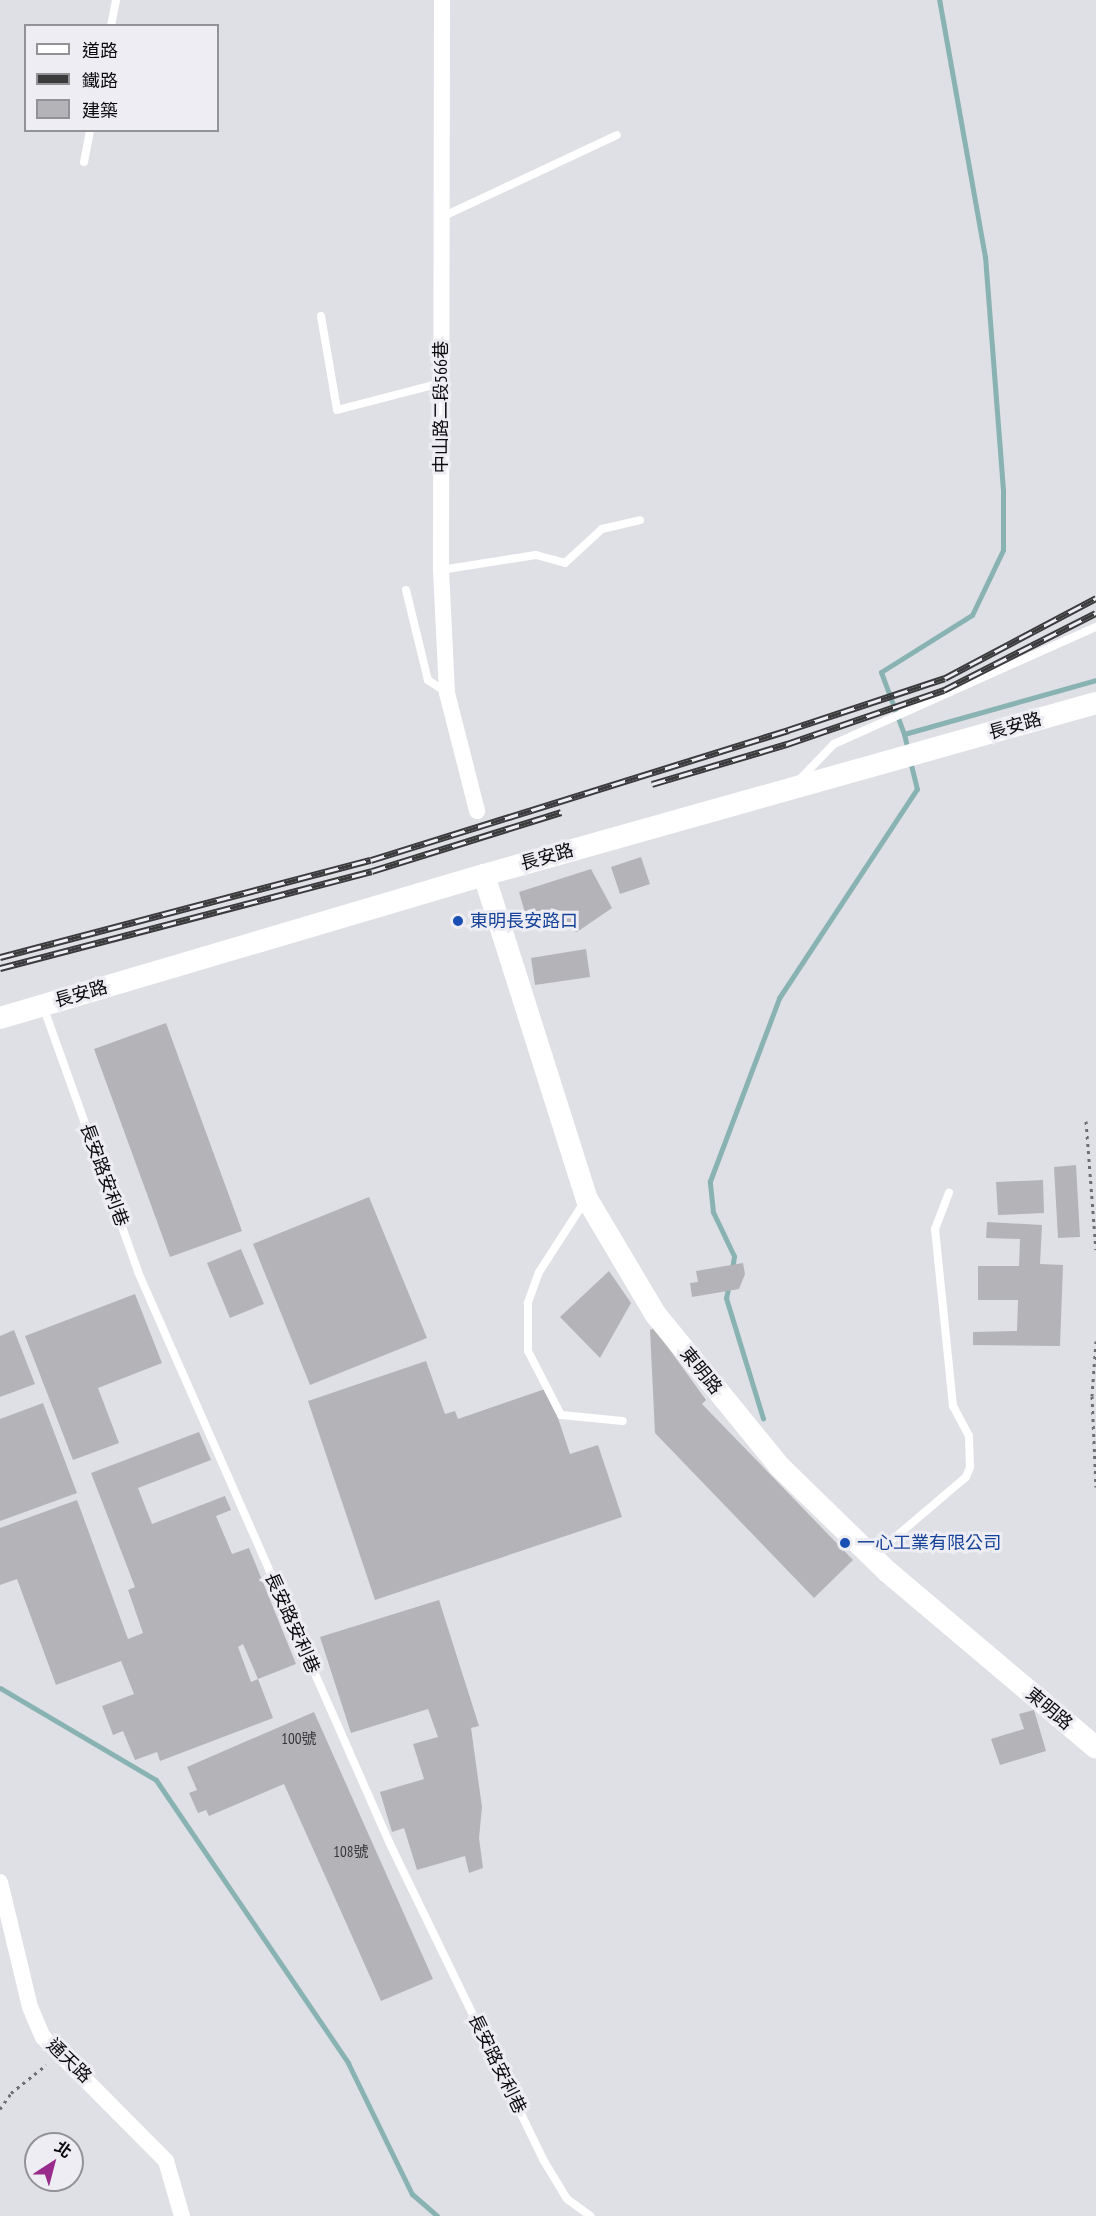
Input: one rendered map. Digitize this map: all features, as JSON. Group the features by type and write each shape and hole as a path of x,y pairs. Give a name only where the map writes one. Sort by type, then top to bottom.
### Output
{"main road":[{"name":"長安路","path":"0,1017 484,875 1096,703"},
{"name":"東明路","path":"484,875 587,1199 656,1315 780,1467 872,1557 1096,1748"}],"street":[{"name":"中山路二段566巷","path":"442,0 441,570 447,693 477,811"},
{"name":"通天路","path":"0,1882 30,2007 43,2037 166,2161 182,2216"}],"lane":[{"path":"111,24 116,0"},
{"path":"84,162 90,132"},
{"path":"441,217 617,135"},
{"path":"321,316 337,410 441,383"},
{"path":"441,570 536,555 565,563 602,529 640,520"},
{"path":"406,590 428,680 447,693"},
{"path":"791,790 834,744 1096,627"},
{"name":"長安路安利巷","path":"43,1005 138,1272 389,1842 544,2161 567,2199 590,2216"},
{"path":"872,1557 966,1477 970,1467 969,1436 953,1406 935,1229 949,1193"},
{"path":"587,1199 539,1272 528,1303 528,1351 561,1415 623,1421"}],"path":[{"path":"1086,1121 1096,1250"},
{"path":"1096,1341 1092,1396 1096,1487"},
{"path":"0,2109 11,2093 61,2053"}],"building":[{"path":"641,857 650,884 620,894 611,867"},
{"path":"591,869 612,908 577,932 525,913 519,892"},
{"path":"586,949 590,977 535,985 531,958"},
{"path":"166,1023 242,1231 170,1257 94,1049"},
{"path":"1076,1165 1080,1237 1058,1238 1054,1167"},
{"path":"1043,1180 1044,1213 998,1215 996,1182"},
{"path":"369,1197 427,1338 310,1385 253,1244"},
{"path":"987,1222 1042,1225 1040,1264 1063,1265 1060,1346 973,1345 973,1332 1017,1331 1018,1300 978,1300 978,1266 1019,1266 1020,1239 986,1238"},
{"path":"241,1249 264,1304 230,1318 207,1263"},
{"path":"743,1263 745,1274 739,1289 692,1297 690,1283 698,1282 696,1271"},
{"path":"609,1271 631,1303 600,1358 560,1317"},
{"path":"135,1294 162,1363 98,1388 119,1443 73,1460 25,1336"},
{"path":"654,1328 706,1400 702,1404 853,1560 814,1598 655,1433 650,1330"},
{"path":"14,1330 35,1384 0,1397 0,1336"},
{"path":"426,1361 445,1414 455,1411 458,1419 548,1388 570,1454 598,1445 622,1517 375,1600 308,1401"},
{"path":"43,1403 77,1493 0,1521 0,1419"},
{"path":"199,1432 211,1460 138,1488 152,1524 225,1496 231,1510 216,1516 232,1554 249,1548 296,1664 258,1679 273,1718 160,1761 157,1752 135,1760 123,1731 113,1735 102,1706 134,1694 121,1661 56,1685 17,1579 0,1585 0,1528 77,1500 128,1639 143,1633 128,1590 135,1587 91,1473","holes":["243,1644 258,1679 251,1682 238,1647"]},
{"path":"439,1600 479,1726 471,1728 482,1807 479,1838 483,1868 469,1873 465,1856 417,1870 404,1828 392,1832 380,1792 424,1779 413,1744 438,1737 428,1709 351,1733 320,1637"},
{"path":"1034,1710 1046,1751 1000,1765 991,1739 1024,1729 1019,1714"},
{"path":"314,1712 433,1979 381,2001 284,1784 209,1816 206,1810 198,1813 189,1793 197,1790 187,1767"}],"waterway":[{"path":"904,734 881,672 972,615 1003,550 1003,490 985,257 939,0"},
{"path":"908,751 904,734 1096,680"},
{"path":"732,1269 734,1256 713,1212 710,1181 779,998 917,789 910,760"},
{"path":"729,1284 726,1298 763,1418"},
{"path":"0,1688 156,1780 348,2063 412,2194 437,2216"}],"railway":[{"path":"0,957 371,860 788,730 945,678 1096,598"},
{"path":"652,784 787,744 944,690 1096,613"},
{"path":"0,968 372,871 561,812"}],"place":[{"name":"東明長安路口","path":"458,921"},
{"name":"一心工業有限公司","path":"845,1543"}]}
